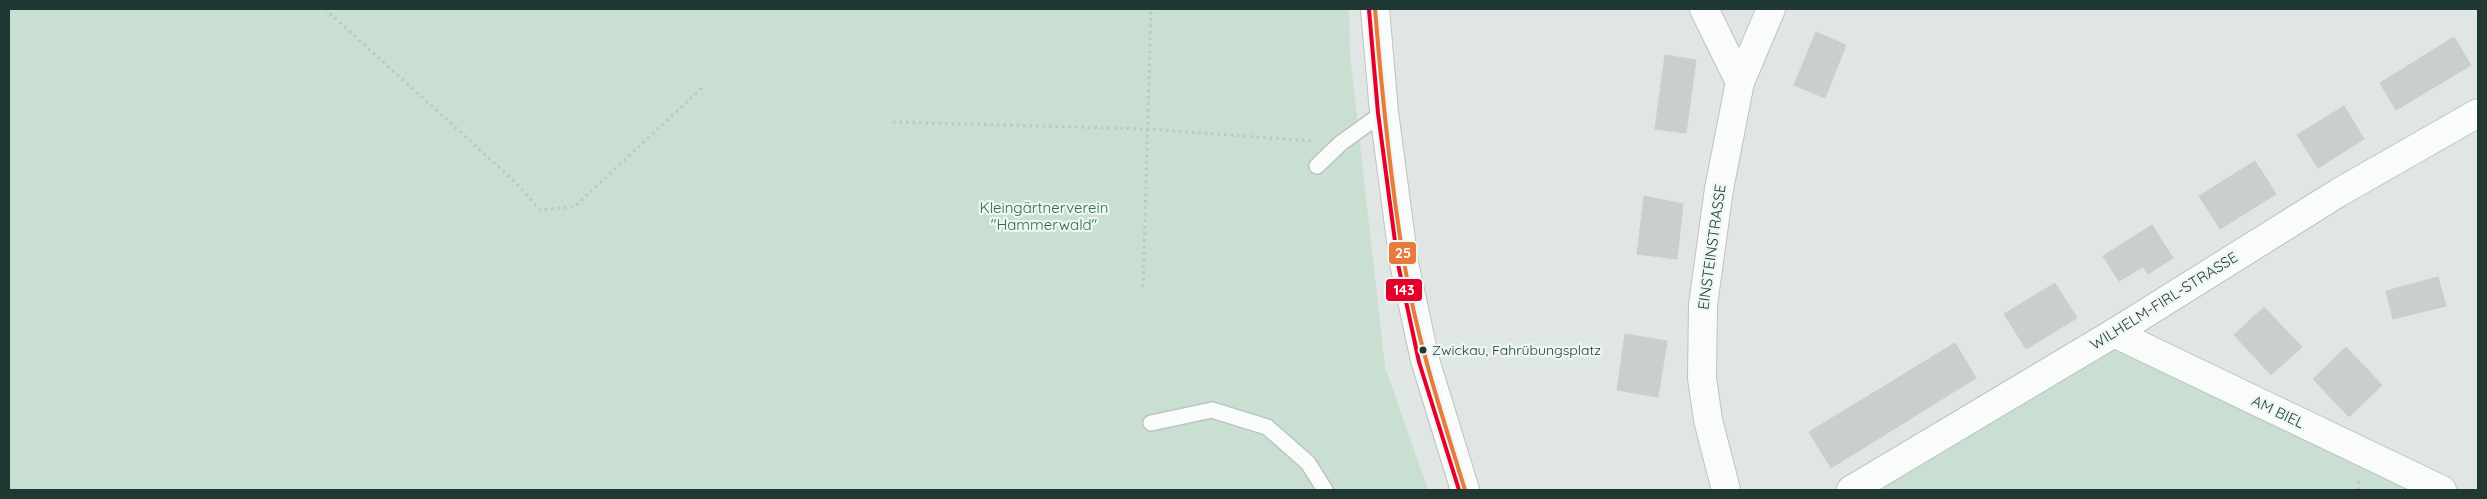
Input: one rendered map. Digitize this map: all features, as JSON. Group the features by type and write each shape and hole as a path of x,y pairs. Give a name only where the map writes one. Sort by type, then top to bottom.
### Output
{"street":[{"path":"1375,9 1384,112 1404,263 1425,360 1465,490"},
{"path":"1704,9 1740,82"},
{"name":"EINSTEINSTRASSE","path":"1726,490 1708,420 1702,378 1703,305 1719,189 1740,82 1771,9"},
{"name":"WILHELM-FIRL-STRASSE","path":"1851,490 2114,333 2338,193 2478,113"},
{"name":"AM BIEL","path":"2114,333 2442,490"}],"lane":[{"path":"1317,166 1341,143 1384,112"},
{"path":"1151,423 1212,410 1268,427 1308,463 1326,490"}],"path":[{"path":"325,9 512,179 540,210 574,207 704,86"},
{"path":"1143,287 1151,9"},
{"path":"893,122 1148,129 1341,143"}],"green space":[{"name":"Kleingärtnerverein \"Hammerwald\"","path":"9,9 1349,9 1350,54 1385,367 1428,490 9,490"},
{"path":"2118,348 2414,490 1878,490 1923,461"}],"building":[{"path":"1816,32 1846,45 1825,98 1794,85"},
{"path":"2454,37 2471,65 2396,110 2380,83"},
{"path":"1665,55 1696,60 1686,133 1655,129"},
{"path":"2344,106 2364,139 2318,168 2297,135"},
{"path":"2255,161 2276,194 2220,229 2199,196"},
{"path":"1644,196 1683,204 1677,259 1637,254"},
{"path":"2152,225 2173,258 2148,274 2143,267 2119,281 2103,256"},
{"path":"2438,277 2446,306 2393,319 2386,291"},
{"path":"2055,283 2077,318 2026,349 2004,314"},
{"path":"2264,307 2302,347 2271,375 2234,335"},
{"path":"1625,334 1667,341 1658,397 1617,390"},
{"path":"1955,343 1976,378 1831,468 1809,432"},
{"path":"2346,347 2382,385 2349,417 2313,379"}],"transit line":[{"name":"25","path":"1375,9 1391,168 1409,291 1431,377 1465,490"},
{"name":"143","path":"1369,10 1378,113 1398,264 1419,362 1459,490"}],"place":[{"name":"Zwickau, Fahrübungsplatz","path":"1423,350"}]}
